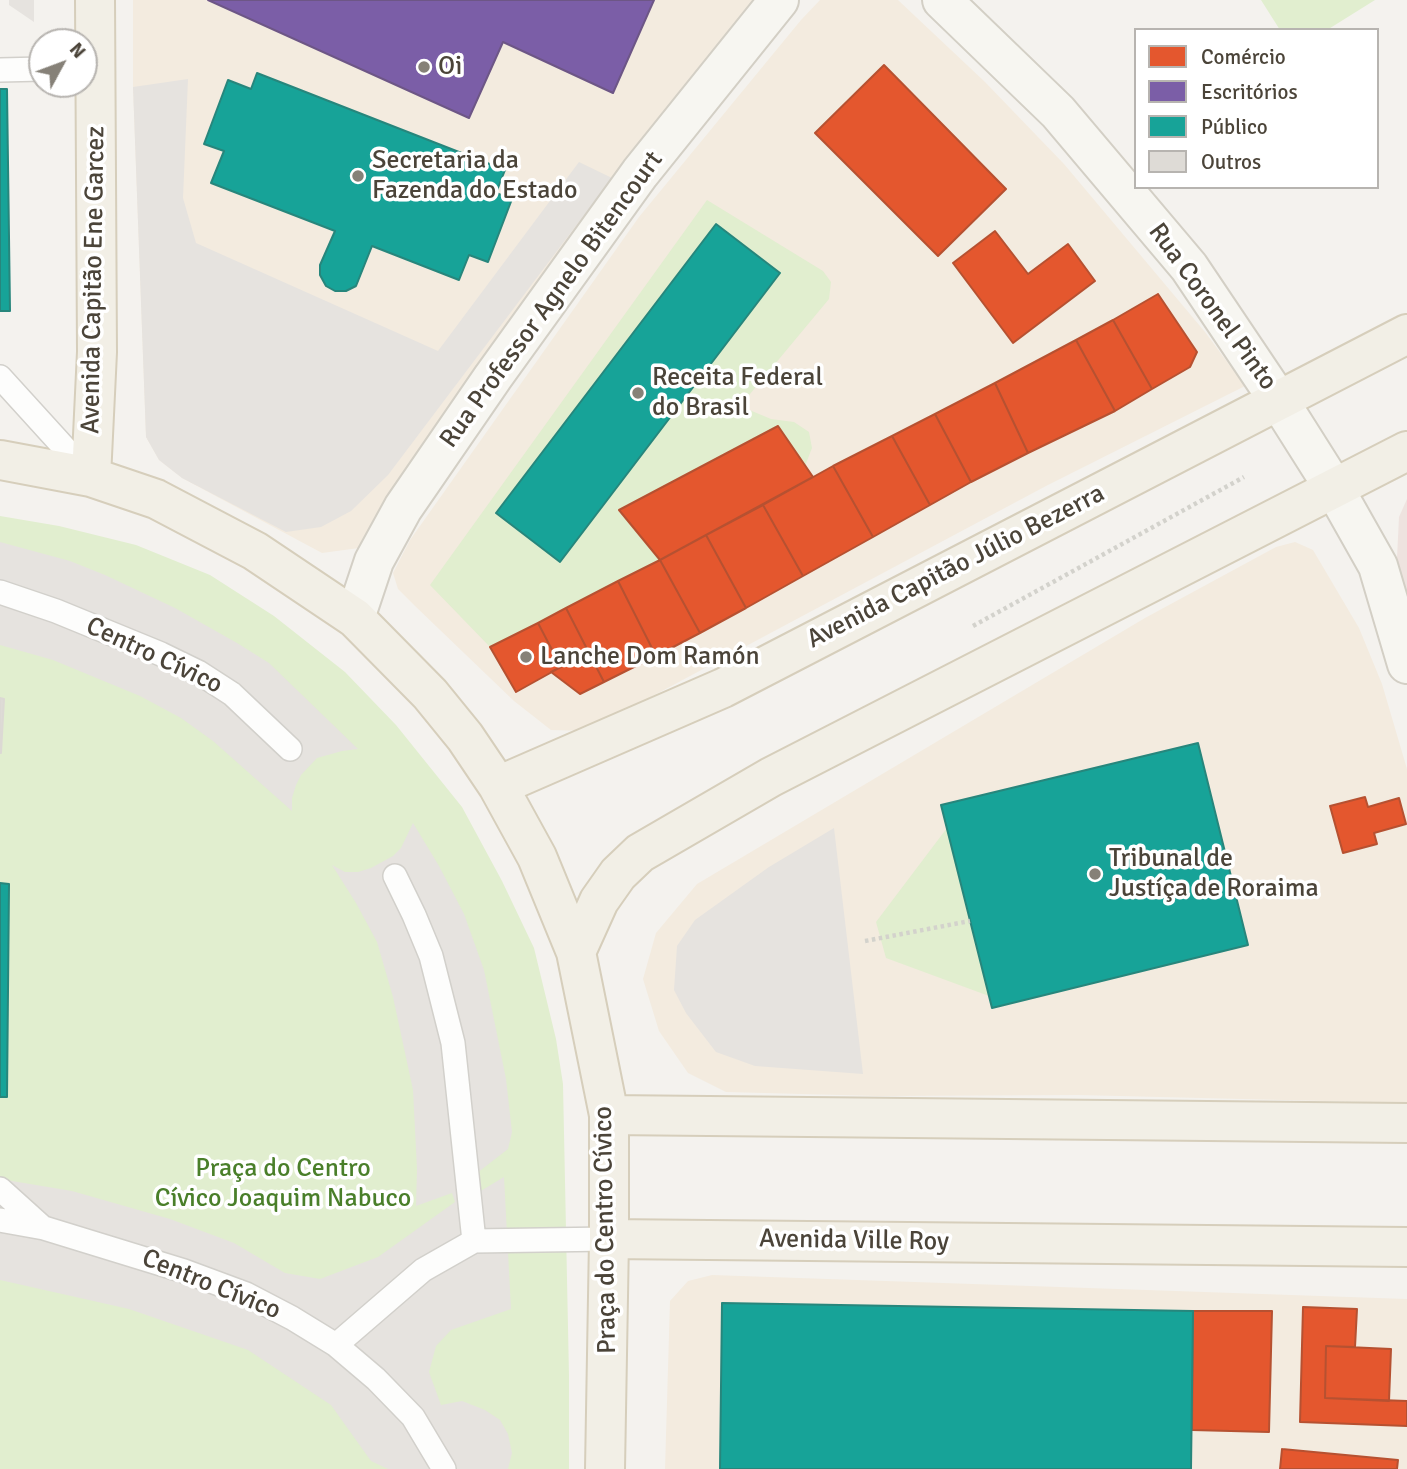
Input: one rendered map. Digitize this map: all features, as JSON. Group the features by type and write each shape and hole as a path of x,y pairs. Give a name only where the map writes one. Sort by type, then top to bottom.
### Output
{"main road":[{"name":"Avenida Capitão Ene Garcez","path":"93,28 95,0"},
{"name":"Avenida Capitão Ene Garcez","path":"91,98 97,352 91,477"},
{"name":"Avenida Capitão Júlio Bezerra","path":"498,786 723,688 1407,334"},
{"path":"576,952 599,901 618,874 640,853 771,777 1407,451"},
{"name":"Praça do Centro Cívico","path":"0,460 91,477 156,499 256,551 355,618 430,694 465,737 498,786 537,857 576,952 609,1115 605,1469"},
{"path":"609,1115 1407,1122"},
{"name":"Avenida Ville Roy","path":"609,1239 1407,1247"}],"street":[{"name":"Rua Professor Agnelo Bitencourt","path":"355,618 374,561 403,508 493,377 640,173 779,0"},
{"name":"Rua Coronel Pinto","path":"942,0 1058,112 1189,267 1334,488 1378,566 1407,664"}],"lane":[{"path":"0,70 28,69"},
{"path":"0,377 91,477"},
{"name":"Centro Cívico","path":"0,592 161,654 198,672 232,694 290,749"},
{"path":"394,876 431,956 453,1043 474,1241"},
{"path":"0,1189 44,1228"},
{"name":"Centro Cívico","path":"0,1220 44,1228 121,1250 246,1294 292,1318 336,1345 366,1370 413,1417 444,1469"},
{"name":"Avenida Ville Roy","path":"336,1345 423,1270 474,1241 609,1239"}],"path":[{"path":"864,941 970,920"}],"shaded area":[{"path":"9,0 34,0 34,22 9,5"},
{"path":"133,0 754,0 359,548 322,553 182,478 159,460 146,437 133,87"},
{"path":"820,0 898,0 985,82 1064,164 1205,332 1245,386 1046,486 587,731 551,730 514,701 414,605 398,589 393,573 410,540 639,217"},
{"path":"188,79 183,198 196,243 438,351 579,162 612,178 388,475 351,511 321,527 286,532 182,478 159,460 146,437 133,87"},
{"path":"1407,499 1407,595 1397,558 1399,517"},
{"path":"0,542 70,561 105,575 175,608 237,643 269,663 358,749 317,758 301,775 296,785 292,811 213,741 181,718 140,696 53,660 0,645"},
{"path":"1295,542 1313,550 1359,628 1382,684 1407,769 1407,1103 1078,1095 878,1096 726,1092 688,1073 659,1031 643,979 656,933 697,884 1145,618 1276,547"},
{"path":"413,823 464,914 484,970 506,1079 512,1132 508,1149 468,1180 474,1195 504,1177 511,1309 451,1330 436,1346 429,1372 441,1405 462,1401 485,1410 500,1420 508,1434 512,1453 508,1469 388,1469 371,1461 331,1405 248,1350 129,1309 0,1280 0,1179 72,1191 170,1219 234,1243 285,1273 320,1279 378,1257 455,1202 452,1193 416,1206 413,1090 393,997 377,942 332,865 345,872 371,868 393,856 401,848"},
{"path":"834,828 863,1074 755,1066 716,1052 686,1013 674,990 677,946 695,920 769,867"},
{"path":"712,1275 1407,1299 1407,1469 665,1469 670,1301 688,1281"}],"green space":[{"path":"1261,0 1375,0 1330,28 1279,28"},
{"path":"707,200 823,271 831,282 829,299 740,406 771,419 794,422 809,432 812,448 805,466 620,510 660,560 490,647 430,585"},
{"name":"Praça do Centro Cívico Joaquim Nabuco","path":"0,516 59,526 136,545 210,575 274,616 345,672 396,725 462,807 534,948 556,1039 563,1084 569,1469 0,1469"},
{"path":"947,828 989,996 886,958 876,922"}],"building: Comércio":[{"path":"884,65 1006,189 938,256 815,133"},
{"path":"995,231 1028,274 1068,244 1095,281 1013,343 953,263"},
{"path":"1158,294 1197,352 1190,367 1152,389 1113,320"},
{"path":"1113,320 1152,389 1115,411 1076,340"},
{"path":"1076,340 1115,411 1028,453 995,383"},
{"path":"995,383 1028,453 971,482 935,414"},
{"path":"935,414 971,482 930,505 892,436"},
{"path":"778,426 813,477 660,560 619,510"},
{"path":"892,436 930,505 873,537 833,466"},
{"path":"833,466 873,537 803,576 763,505"},
{"path":"763,505 803,576 746,608 706,535"},
{"path":"706,535 746,608 700,633 660,560"},
{"path":"660,560 700,633 656,656 618,581"},
{"path":"618,581 656,656 604,682 566,608"},
{"path":"566,608 604,682 580,694 551,672 561,667 538,623"},
{"name":"Lanche Dom Ramón","path":"538,623 561,667 516,692 490,647"},
{"path":"1365,797 1368,807 1399,798 1406,824 1374,833 1377,844 1343,853 1330,806"},
{"path":"1303,1307 1357,1309 1355,1347 1326,1346 1325,1398 1407,1401 1407,1426 1300,1422"},
{"path":"1193,1311 1272,1311 1269,1432 1192,1430"},
{"path":"1326,1346 1391,1349 1389,1401 1325,1398"},
{"path":"1282,1449 1398,1460 1397,1469 1280,1469"}],"building: Escritórios":[{"name":"Oi","path":"208,0 654,0 613,93 503,42 469,118"}],"building: Público":[{"name":"Secretaria da Fazenda do Estado","path":"257,73 505,170 496,193 512,199 488,262 469,255 459,280 372,246 356,286 346,291 335,291 326,286 320,275 320,265 335,231 211,183 224,151 204,144 228,80 251,89"},
{"path":"0,89 7,89 10,311 0,311"},
{"name":"Receita Federal do Brasil","path":"716,224 780,273 560,562 496,513"},
{"name":"Tribunal de Justíça de Roraima","path":"1198,743 1248,945 992,1008 941,805"},
{"path":"0,883 9,884 7,1097 0,1097"},
{"path":"722,1303 1193,1311 1191,1469 720,1469"}],"building: Outros":[{"path":"0,698 4,699 1,753 0,753"}],"place":[{"name":"Oi","path":"424,67"},
{"name":"Secretaria da Fazenda do Estado","path":"358,176"},
{"name":"Receita Federal do Brasil","path":"638,393"},
{"name":"Lanche Dom Ramón","path":"526,657"},
{"name":"Tribunal de Justíça de Roraima","path":"1095,874"}]}
